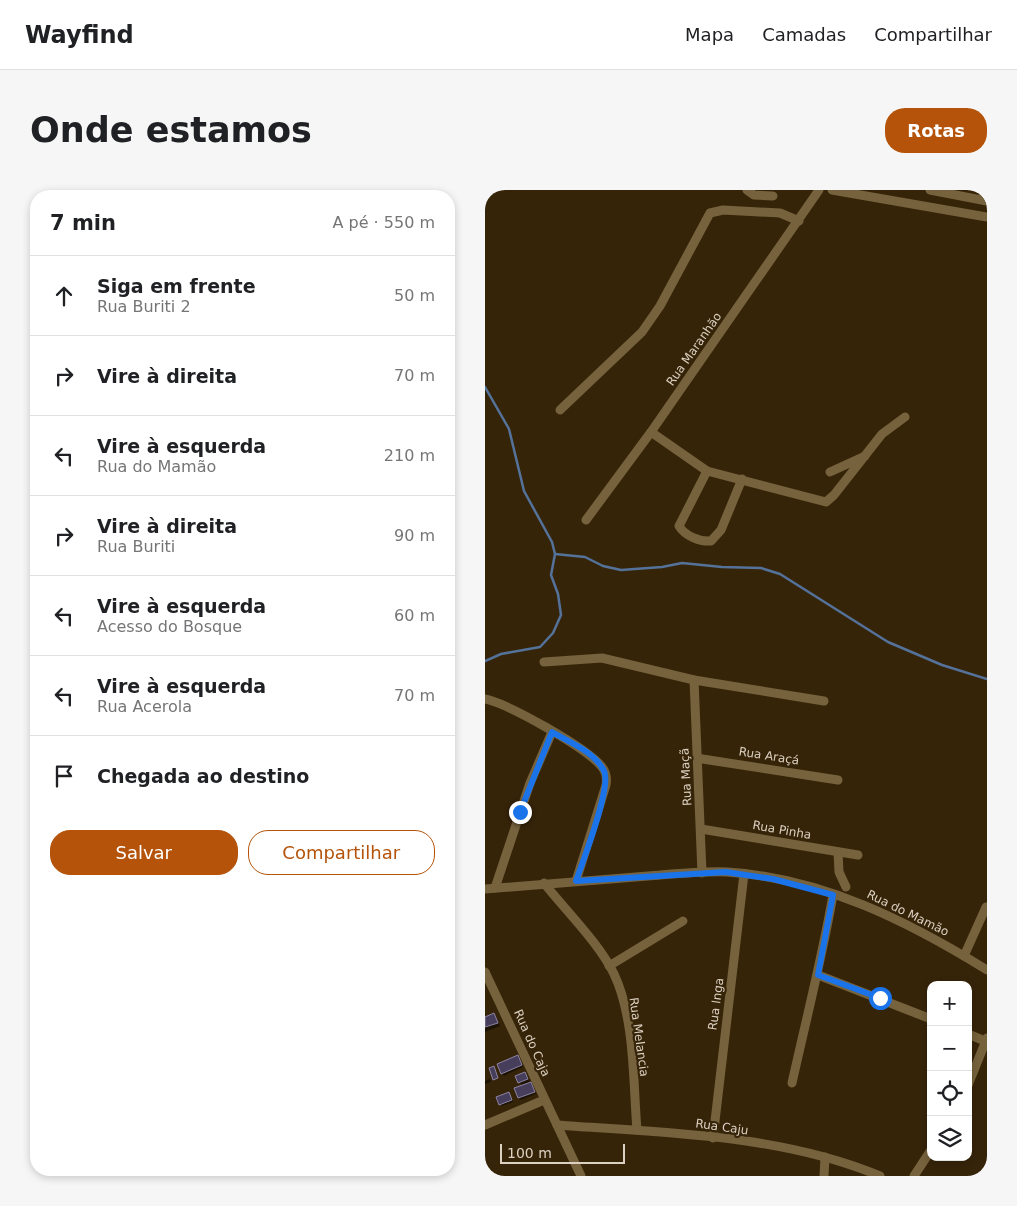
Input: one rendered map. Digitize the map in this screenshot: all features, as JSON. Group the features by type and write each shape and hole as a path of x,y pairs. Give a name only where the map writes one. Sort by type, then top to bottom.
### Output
{"street":[{"path":"747,190 754,195 773,196"},
{"name":"Rua Maranhão","path":"586,520 651,432 819,190"},
{"path":"832,190 987,217"},
{"path":"930,190 987,201"},
{"path":"561,410 643,332 660,306 710,213 723,210 780,213 799,221"},
{"path":"651,432 707,471 825,502 834,495 882,434 905,417"},
{"path":"830,472 865,456"},
{"path":"707,471 679,526 703,542 711,541 721,530 742,480"},
{"path":"544,662 602,658 694,680 824,701"},
{"name":"Rua Maçã","path":"694,680 702,873"},
{"path":"485,699 529,718 578,747 601,766 607,778 606,785 576,881"},
{"path":"490,889 530,782 552,732"},
{"name":"Rua Araçá","path":"696,758 838,780"},
{"name":"Rua Pinha","path":"701,829 858,855"},
{"path":"838,852 839,872 846,887"},
{"name":"Rua do Mamão","path":"490,889 544,883 702,873 744,874 773,879 863,903 886,913 987,970"},
{"name":"Rua Inga","path":"713,1138 744,874"},
{"name":"Rua Melancia","path":"544,883 609,966 620,991 627,1022 637,1130"},
{"path":"792,1083 818,975 833,895"},
{"path":"964,956 986,907"},
{"path":"609,966 683,921"},
{"name":"Rua do Caja","path":"485,972 581,1176"},
{"path":"818,975 927,1017"},
{"path":"972,1035 986,1039 972,1075"},
{"path":"485,1125 544,1100"},
{"name":"Rua Caju","path":"557,1125 637,1130 713,1138 825,1157 880,1176"},
{"path":"914,1176 927,1156"},
{"path":"823,1176 825,1157"}],"building":[{"path":"494,1013 498,1023 485,1027 485,1017"},
{"path":"518,1055 522,1065 501,1074 497,1064"},
{"path":"494,1066 498,1078 493,1080 489,1068"},
{"path":"525,1072 528,1079 518,1083 515,1076"},
{"path":"531,1082 535,1092 518,1098 514,1088"},
{"path":"509,1092 512,1100 499,1105 496,1097"}],"waterway":[{"path":"485,387 509,429 524,491 552,542 555,554 551,575 558,594 561,615 553,633 540,647 501,654 485,661"},
{"path":"555,554 585,557 603,566 621,570 662,567 682,563 761,568 780,574 888,642 942,665 987,679"}],"route":[{"path":"520,812 530,782 552,732 593,758 601,766 607,778 603,798 576,881 726,872 773,879 833,895 818,975 880,998"}]}
